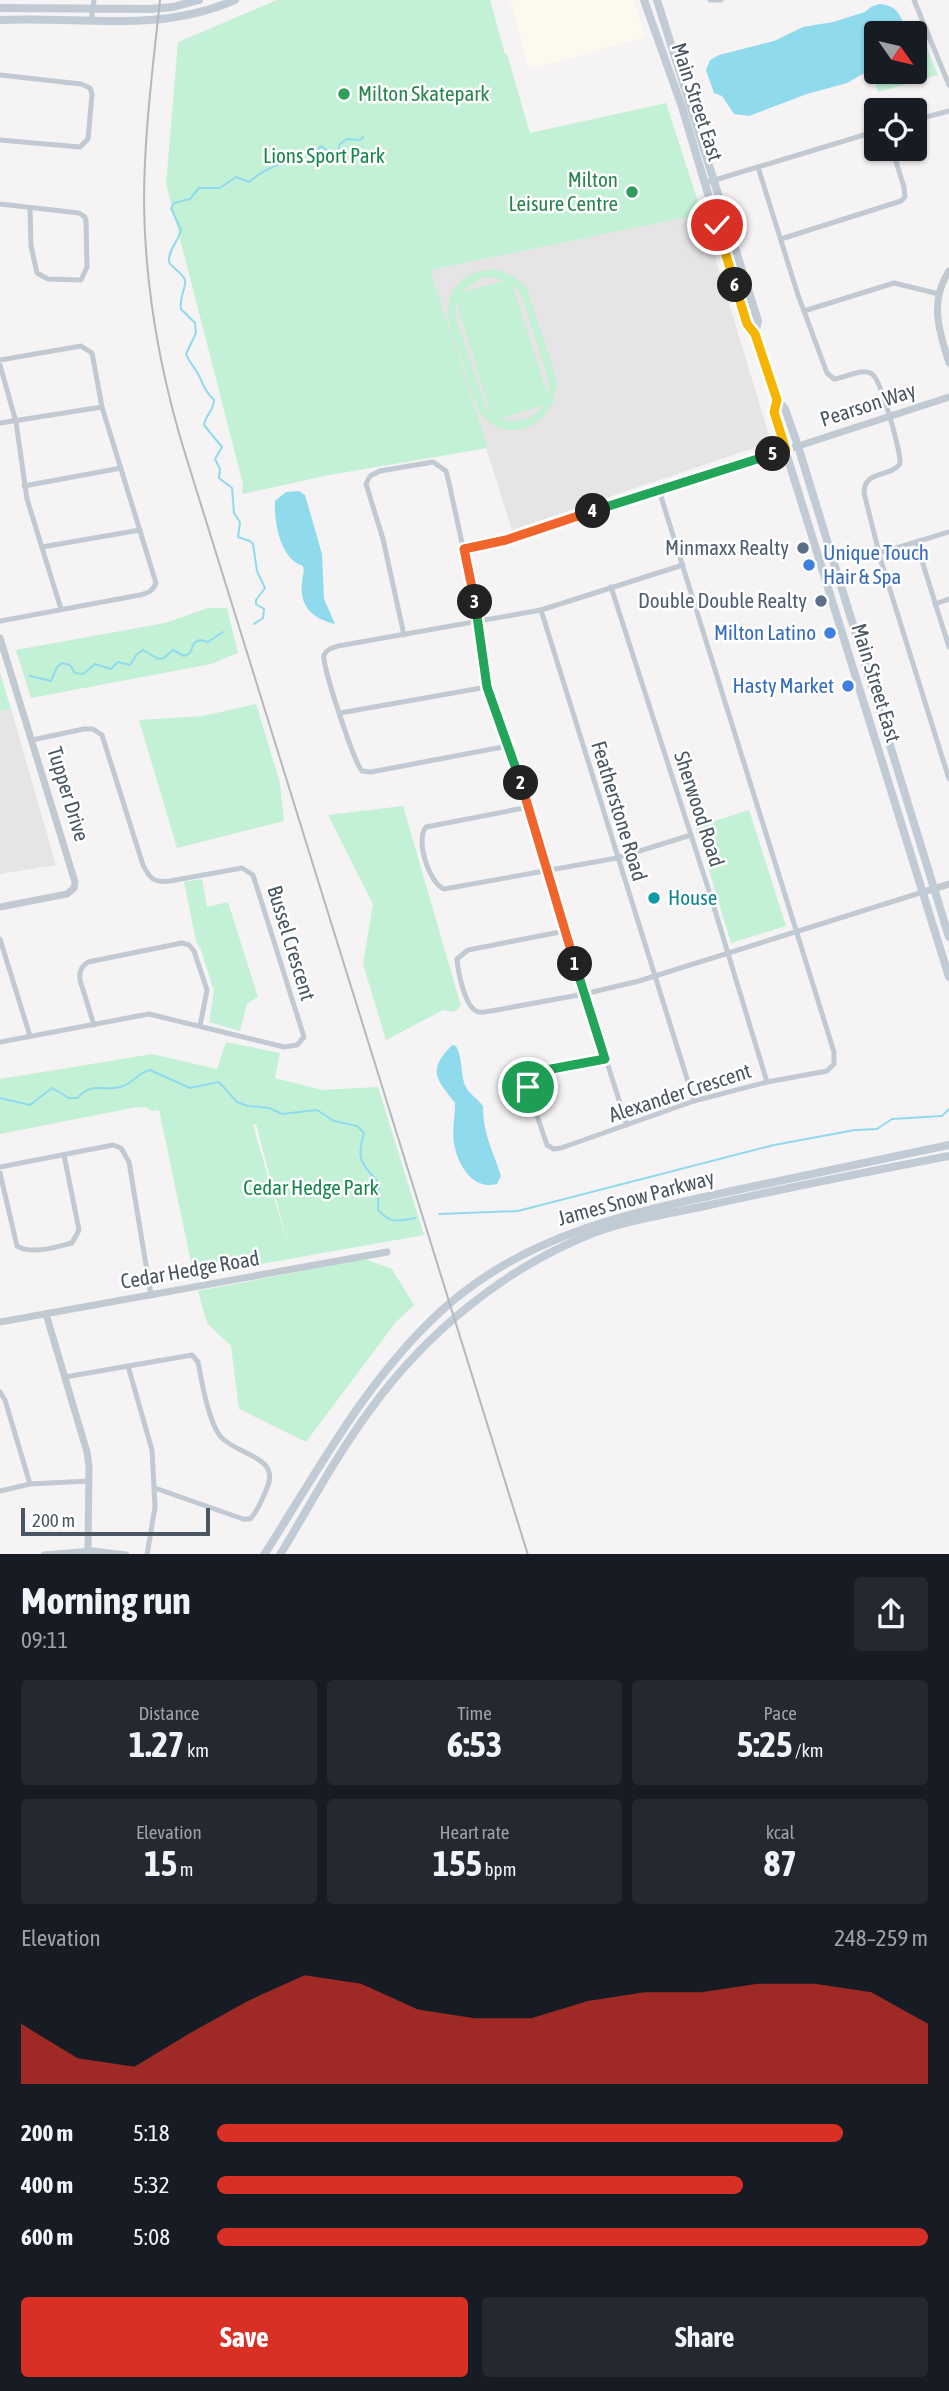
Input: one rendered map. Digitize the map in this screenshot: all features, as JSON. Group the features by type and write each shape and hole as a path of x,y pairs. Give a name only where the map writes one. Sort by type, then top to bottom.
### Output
{"main road":[{"path":"0,8 93,4 149,9 173,7 200,0"},
{"path":"0,20 40,18 147,22 172,19 235,0"},
{"name":"Main Street East","path":"644,0 670,69 747,324 755,334 777,400 785,409 798,446 949,937"},
{"name":"Main Street East","path":"657,0 758,321 755,334"},
{"name":"Main Street East","path":"777,400 774,412 949,977"},
{"name":"James Snow Parkway","path":"265,1554 318,1466 367,1393 441,1312 503,1265 549,1241 598,1223 678,1202 949,1145"},
{"name":"James Snow Parkway","path":"281,1554 369,1411 396,1378 435,1336 523,1267 592,1234 627,1223 949,1156"}],"street":[{"path":"710,0 721,0"},
{"path":"914,0 949,85"},
{"path":"91,21 93,4"},
{"path":"0,75 81,84 90,88 92,94 88,139 80,147 0,140"},
{"path":"927,117 949,111"},
{"path":"705,183 864,135"},
{"path":"781,239 903,200 904,187 896,161"},
{"path":"758,167 804,312 827,373 834,379 872,373 877,379 889,416 900,464 895,470 869,479 864,485 864,494 949,779"},
{"path":"0,204 79,213 85,217 88,267 81,280 48,279 37,273 31,246 30,208"},
{"path":"949,271 939,294 937,321 949,363"},
{"path":"804,312 894,283 939,294"},
{"path":"0,621 140,595 154,588 154,574 102,407 92,353 81,346 0,363 16,422 24,486 61,609"},
{"name":"Pearson Way","path":"786,450 949,397"},
{"path":"0,423 102,407"},
{"path":"464,549 506,540 786,450"},
{"path":"404,635 383,539 366,484 370,476 380,471 429,462 439,464 446,471 479,621 487,687 529,807 584,994 627,1125"},
{"path":"24,486 121,468"},
{"path":"659,490 796,931"},
{"path":"42,547 140,530"},
{"path":"880,553 949,532"},
{"path":"916,542 949,647"},
{"path":"508,747 362,771 357,764 324,664 325,653 338,646 541,610 683,565"},
{"name":"Sherwood Road","path":"611,587 767,1082"},
{"path":"935,604 949,599"},
{"name":"Featherstone Road","path":"541,610 694,1101"},
{"name":"Tupper Drive","path":"0,638 75,882 74,888 67,894 0,907"},
{"path":"340,713 487,687"},
{"name":"Bussel Crescent","path":"0,1042 149,1014 284,1047 297,1045 304,1037 253,875 242,868 159,883 151,880 142,866 102,735 93,729 84,729 32,740"},
{"path":"529,807 425,827 421,834 424,853 436,883 444,889 617,858 691,835"},
{"path":"565,931 468,950 457,959 462,984 472,1008 478,1012 584,994 656,976 949,884"},
{"name":"Alexander Crescent","path":"605,1059 539,1071 529,1077 529,1092 547,1145 561,1149 694,1101 767,1082 827,1071 834,1064 834,1052 796,931"},
{"path":"0,939 30,1037"},
{"path":"94,1024 80,980 82,967 88,962 182,943 189,945 194,951 207,990 200,1026"},
{"path":"0,1167 113,1145 125,1152 129,1162 151,1295"},
{"path":"0,1173 17,1246 22,1250 32,1250 72,1243 79,1230 64,1155"},
{"name":"Cedar Hedge Road","path":"0,1322 387,1252"},
{"path":"46,1314 87,1452 88,1553"},
{"path":"65,1377 187,1355 195,1358 219,1434 226,1442 267,1465 271,1472 271,1482 250,1519 243,1519 155,1488"},
{"path":"128,1366 152,1450 155,1507 147,1554"},
{"path":"0,1392 5,1400 30,1484"},
{"path":"0,1491 30,1484 89,1482"},
{"path":"66,1554 106,1554"}],"shaded area":[{"path":"510,0 634,0 645,37 529,70"},
{"path":"702,214 771,442 512,530 430,270"},
{"path":"11,709 56,865 0,874 0,711"}],"green space":[{"name":"Lions Sport Park","path":"277,0 490,0 530,133 666,103 702,214 430,270 488,448 329,475 242,494 243,484 166,184 178,42"},
{"path":"928,50 938,75 928,78"},
{"path":"875,84 906,84 878,92"},
{"path":"494,269 512,276 527,288 557,381 555,396 549,409 541,419 518,430 505,430 481,414 449,321 449,301 460,282 476,272","holes":["493,277 504,281 461,292 481,278","512,285 522,296 549,382 548,395","457,304 490,412 484,402 456,318","543,405 535,414 524,419 499,419"]},
{"path":"208,608 227,608 238,653 211,664 31,698 16,650 165,623"},
{"path":"0,673 11,709 0,711"},
{"path":"256,704 280,783 284,821 177,848 139,720 203,716"},
{"path":"403,806 461,1006 454,1012 443,1010 386,1040 363,964 373,904 328,815"},
{"path":"749,810 786,926 731,943 696,827"},
{"path":"202,879 207,907 228,902 258,997 247,1004 240,1031 209,1022 214,991 196,941 184,882"},
{"name":"Cedar Hedge Park","path":"226,1042 280,1053 275,1078 322,1090 378,1087 424,1235 187,1277 191,1262 159,1110 132,1108 0,1134 0,1079 152,1054 217,1069","holes":["256,1124 287,1242 253,1125"]},
{"path":"365,1259 392,1269 414,1305 396,1322 306,1442 239,1409 231,1346 207,1323 198,1291"}],"water":[{"path":"879,4 888,6 899,14 902,21 864,21 864,73 847,83 807,94 749,116 734,114 722,96 714,93 706,70 710,60 719,55 774,41 803,27 833,22 865,12"},
{"path":"299,491 305,495 322,554 324,599 335,624 321,619 306,605 302,591 303,566 289,556 280,539 275,501 286,492"},
{"path":"452,1045 456,1046 458,1051 467,1089 483,1106 487,1134 501,1176 497,1184 481,1184 474,1180 463,1167 456,1151 453,1134 455,1103 437,1074 439,1062"}],"waterway":[{"path":"254,624 263,618 264,609 256,604 256,600 265,588 257,571 253,544 238,537 240,522 234,513 232,488 219,478 220,469 215,459 222,447 204,425 214,400 206,391 186,354 196,333 195,323 181,309 185,280 169,262 181,230 171,208 174,203 190,199 199,188 220,188 236,177 249,182 277,165 308,159 321,146 331,153 338,151 340,144 347,139 360,140 363,137"},
{"path":"30,676 51,681 57,667 62,663 70,665 75,673 83,674 95,664 111,669 118,662 130,665 143,650 158,659 164,658 173,650 184,656 190,653 194,643 200,640 208,642 223,632"},
{"path":"0,1098 30,1105 52,1088 69,1098 77,1098 93,1088 124,1086 150,1070 190,1088 219,1082 237,1102 248,1106 269,1108 282,1114 317,1110 334,1121 357,1126 364,1133 360,1155 364,1166 379,1183 378,1210 387,1218 395,1220 415,1218"},
{"path":"439,1214 518,1211 774,1145 855,1130 877,1129 892,1119 942,1116 949,1109"}],"railway":[{"path":"160,0 147,126 144,202 151,302 162,367 178,431 528,1554"}],"place":[{"name":"Milton Skatepark","path":"344,94"},
{"name":"Milton Leisure Centre","path":"632,192"},
{"name":"Minmaxx Realty","path":"803,548"},
{"name":"Unique Touch Hair & Spa","path":"809,565"},
{"name":"Double Double Realty","path":"821,601"},
{"name":"Milton Latino","path":"830,633"},
{"name":"Hasty Market","path":"848,686"},
{"name":"House","path":"654,898"}],"route":[{"path":"528,1087 529,1077 535,1072 605,1059 529,807 487,687 479,621 464,549 506,540 786,450 774,412 777,400 755,334 747,324 717,225"}]}
